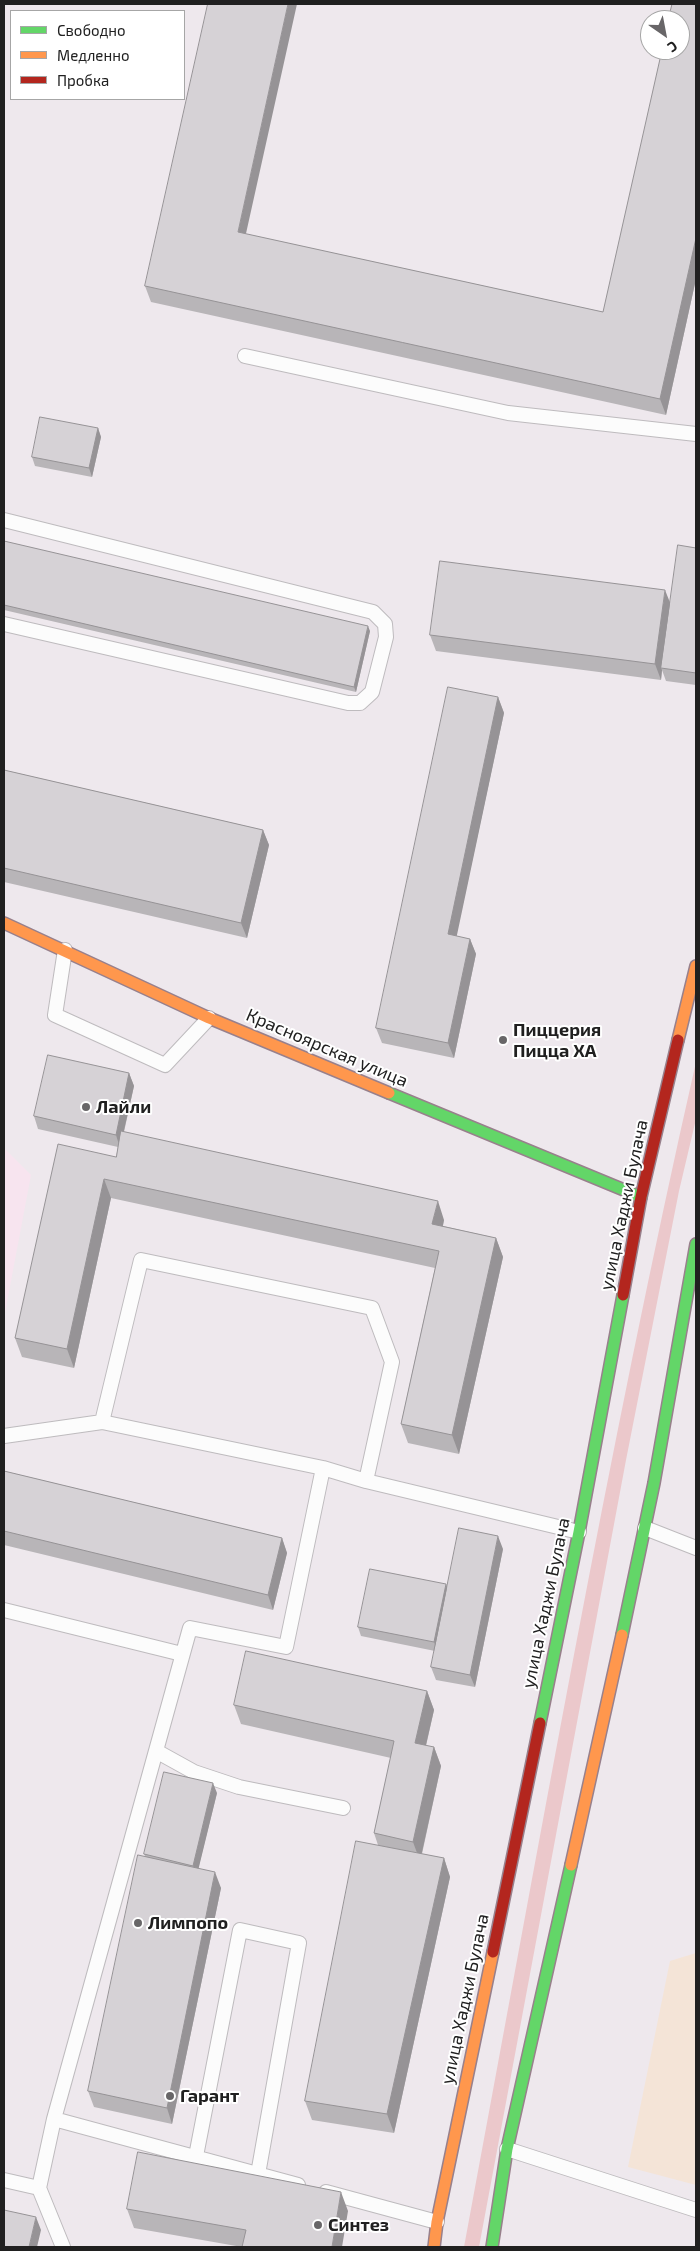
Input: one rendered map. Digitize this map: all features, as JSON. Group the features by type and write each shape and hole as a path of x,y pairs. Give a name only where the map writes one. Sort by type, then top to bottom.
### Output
{"main road":[{"name":"Красноярская улица","path":"4,923 209,1018 641,1197"},
{"name":"улица Хаджи Булача","path":"434,2247 437,2222 579,1532 641,1197 696,966"},
{"path":"682,1022 696,1025"},
{"path":"492,2247 507,2149 645,1528 696,1244"}],"lane":[{"path":"245,356 508,413 696,434"},
{"path":"4,520 373,612 385,624 386,637 372,692 360,703 348,703 4,624"},
{"path":"65,950 55,1015 165,1065 209,1018"},
{"path":"102,1422 140,1260 372,1308 392,1362 366,1481"},
{"path":"4,1436 102,1422 323,1468 366,1481 579,1532"},
{"path":"63,2247 39,2188 54,2119 190,1628 286,1647 323,1468"},
{"path":"645,1528 696,1548"},
{"path":"4,1610 182,1654"},
{"path":"156,1751 194,1772 239,1787 343,1808"},
{"path":"196,2156 240,1930 299,1943 258,2174"},
{"path":"54,2119 437,2222"},
{"path":"507,2149 696,2210"},
{"path":"4,2180 39,2188"}],"shaded area":[{"path":"696,1062 696,1119 679,1191 626,1460 479,2247 464,2247 546,1801 603,1505"},
{"path":"4,1148 31,1175 4,1318"},
{"path":"696,1953 696,2185 628,2167 670,1961"}],"building":[{"path":"208,4 288,4 238,232 603,312 660,60 690,60 690,10 670,10 672,4 696,4 696,238 660,399 145,286"},
{"path":"40,417 98,428 89,468 32,457"},
{"path":"4,541 368,626 354,687 4,605"},
{"path":"678,545 696,548 696,673 661,668"},
{"path":"440,561 665,590 655,664 430,635"},
{"path":"448,687 498,697 448,934 470,939 448,1043 376,1028"},
{"path":"4,770 263,830 241,923 4,868"},
{"name":"Лайли","path":"48,1055 129,1073 116,1135 34,1116"},
{"path":"121,1131 438,1201 432,1224 496,1238 452,1435 401,1424 439,1251 104,1179 67,1349 15,1338 58,1144 116,1157"},
{"path":"4,1471 282,1538 268,1595 4,1531"},
{"path":"459,1528 498,1536 470,1675 431,1667"},
{"path":"370,1569 446,1584 434,1642 358,1627"},
{"path":"246,1651 427,1691 415,1743 434,1747 413,1842 374,1833 394,1741 234,1705"},
{"path":"164,1772 213,1783 193,1866 144,1854"},
{"path":"356,1841 444,1858 387,2114 305,2101"},
{"path":"138,1855 215,1872 167,2108 88,2091"},
{"path":"138,2152 341,2192 332,2247 242,2247 246,2230 127,2209"},
{"path":"4,2210 36,2217 29,2247 4,2247"}],"traffic: fast":[{"path":"389,1093 641,1197"},
{"path":"622,1635 654,1483 696,1244"},
{"path":"540,1723 579,1532 623,1295"},
{"path":"492,2247 507,2149 571,1865"}],"traffic: slow":[{"path":"4,923 209,1018 389,1093"},
{"path":"678,1040 696,966"},
{"path":"571,1865 622,1635"},
{"path":"434,2247 437,2222 493,1952"}],"traffic: jam":[{"path":"623,1295 641,1197 678,1040"},
{"path":"493,1952 540,1723"}],"place":[{"name":"Пиццерия Пицца ХА","path":"503,1040"},
{"name":"Лайли","path":"86,1107"},
{"name":"Лимпопо","path":"138,1923"},
{"name":"Гарант","path":"170,2096"},
{"name":"Синтез","path":"318,2225"}]}
